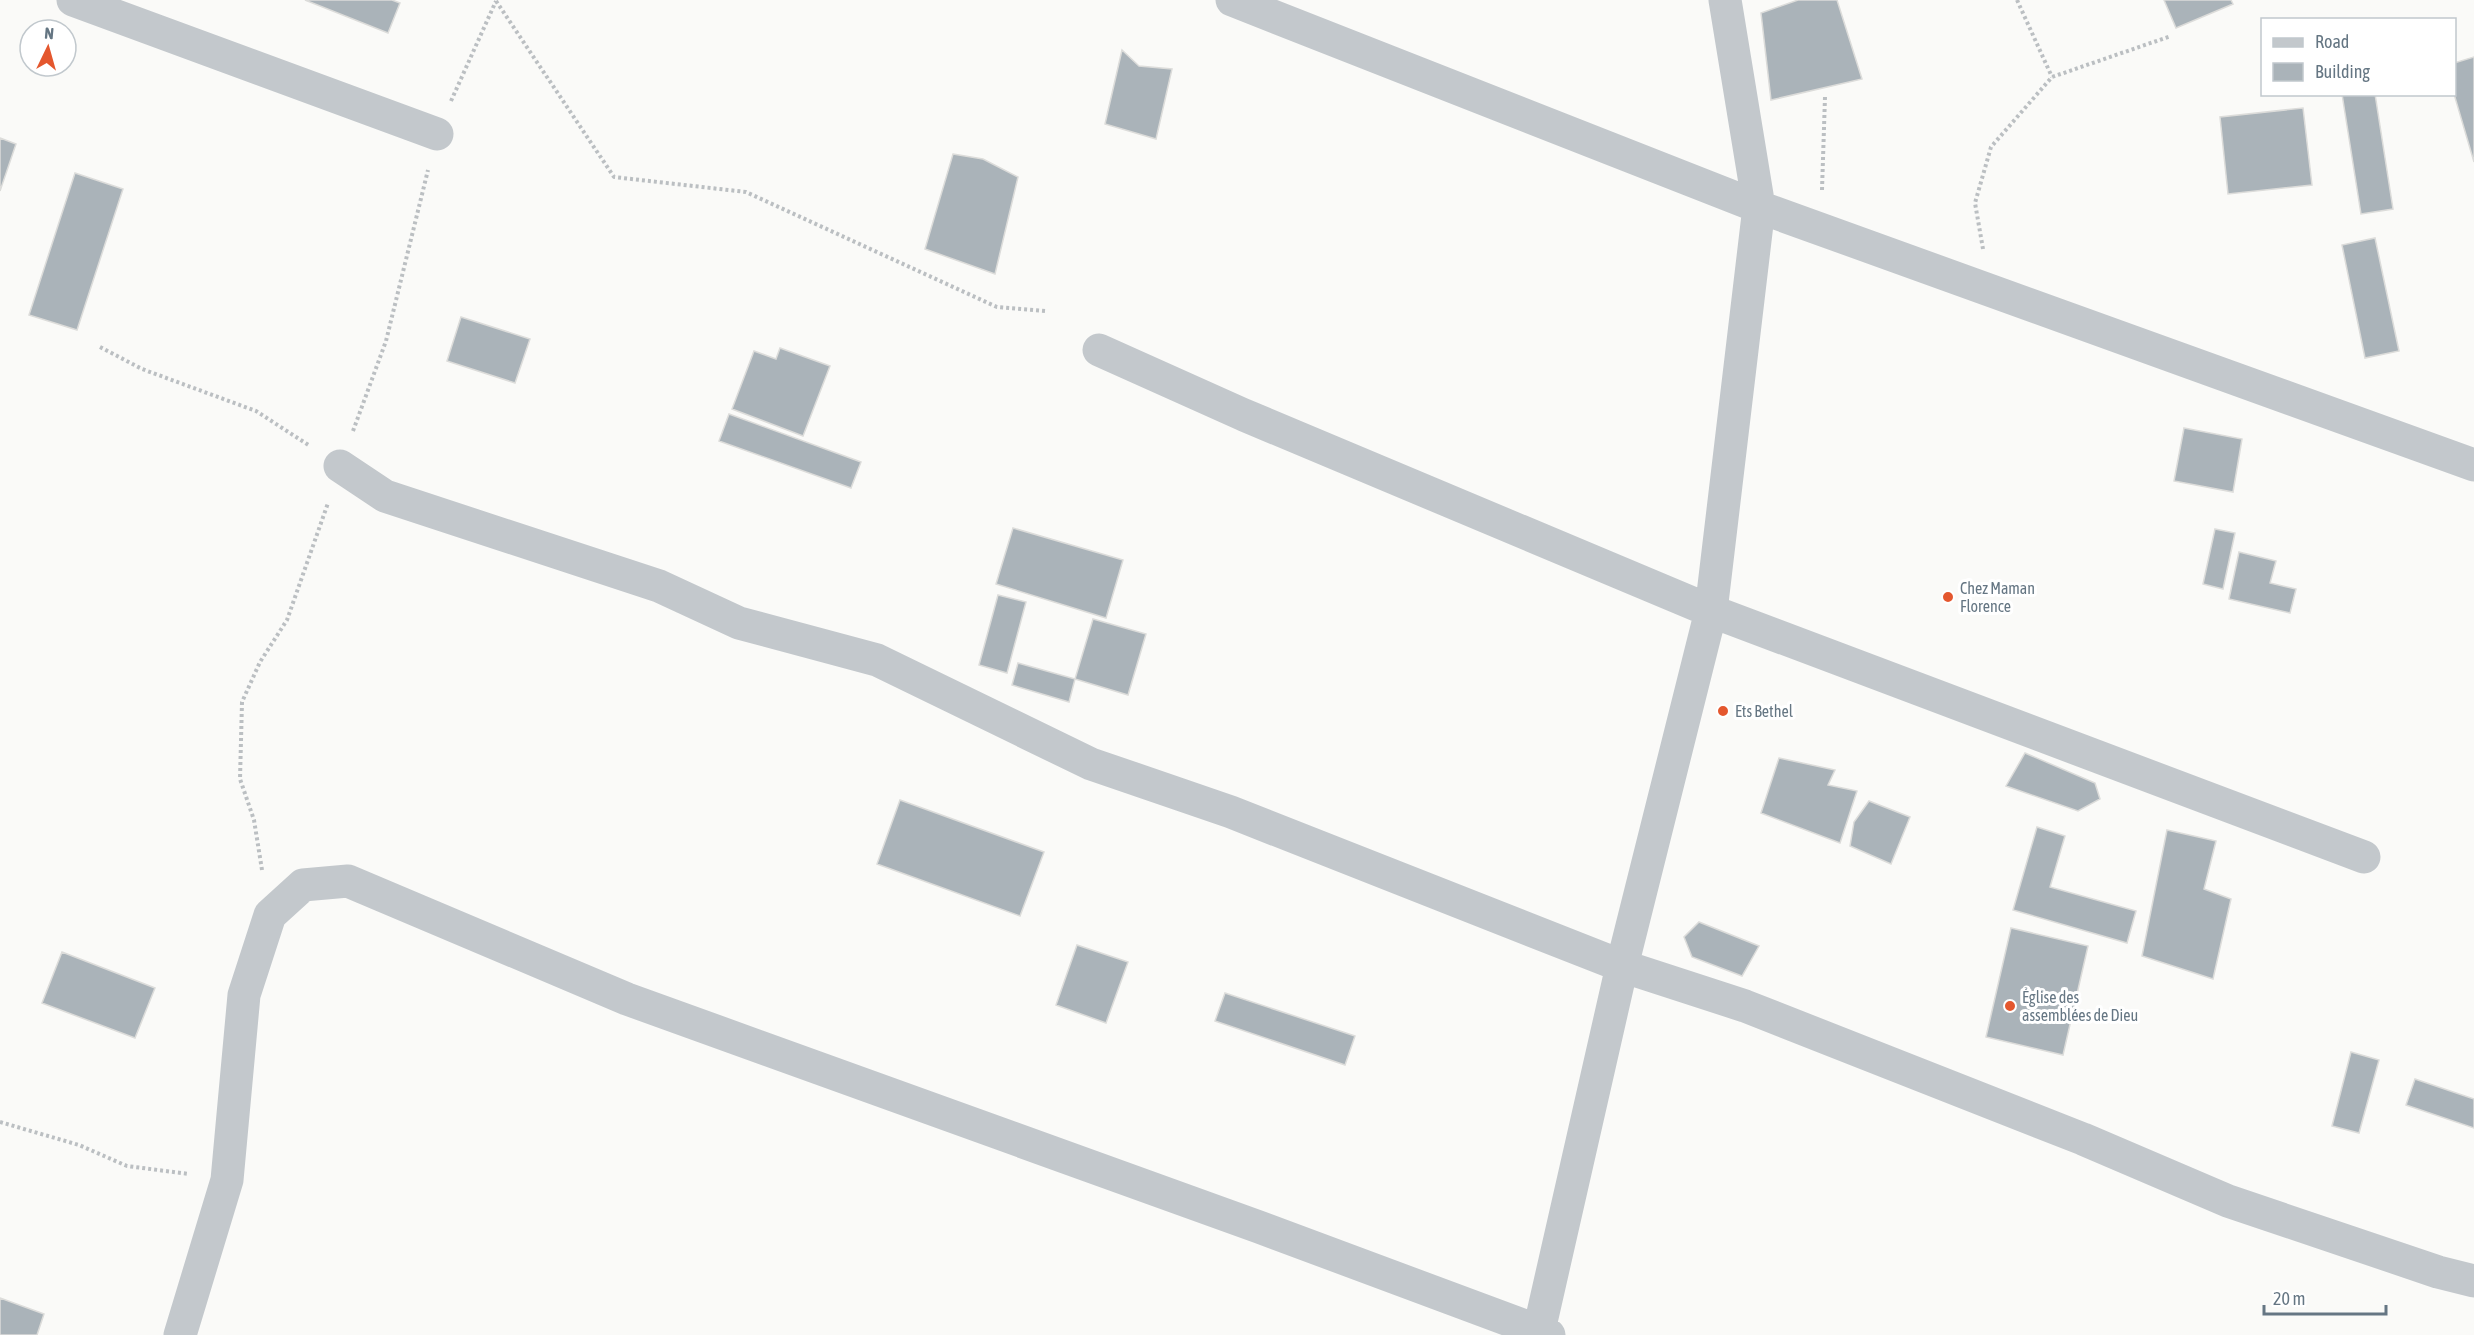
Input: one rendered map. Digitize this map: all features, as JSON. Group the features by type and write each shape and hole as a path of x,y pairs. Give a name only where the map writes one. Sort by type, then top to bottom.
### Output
{"street":[{"path":"73,0 437,134"},
{"path":"1232,0 1759,207 2474,465"},
{"path":"180,1335 227,1180 244,995 270,915 303,885 348,881 627,999 1542,1334 1622,966 1711,611 1759,207 1725,0"},
{"path":"1100,350 1244,415 1711,611 2364,857"},
{"path":"340,466 386,496 659,586 739,623 877,660 1092,764 1231,812 1622,966 1745,1005 2083,1139 2228,1201 2438,1272 2474,1281"}],"path":[{"path":"270,915 254,820 240,778 242,702 260,662 287,620 386,341 437,134 496,0"},
{"path":"496,0 614,177 746,192 997,307 1046,311"},
{"path":"2016,0 2052,77"},
{"path":"1999,293 1981,242 1975,203 1991,147 2052,77 2171,36"},
{"path":"1822,200 1826,97"},
{"path":"100,347 142,369 256,411 340,466"},
{"path":"0,1122 79,1145 127,1166 227,1180"}],"building":[{"path":"305,0 392,0 400,3 388,33"},
{"path":"1798,0 1837,0 1862,79 1771,100 1761,13"},
{"path":"2164,0 2231,0 2233,4 2176,28"},
{"path":"1122,50 1139,66 1172,69 1156,139 1105,124"},
{"path":"2474,57 2474,162 2455,96 2456,62"},
{"path":"2342,96 2375,96 2393,209 2361,214"},
{"path":"2303,108 2312,185 2228,194 2220,117"},
{"path":"0,138 16,144 0,191"},
{"path":"953,154 983,159 1018,177 995,274 925,249"},
{"path":"75,173 123,189 77,330 29,315"},
{"path":"2375,238 2399,351 2365,358 2342,245"},
{"path":"461,317 530,339 515,383 447,361"},
{"path":"780,348 830,366 803,436 732,409 754,351 776,359"},
{"path":"729,414 861,462 851,488 719,441"},
{"path":"2184,428 2242,439 2233,492 2174,481"},
{"path":"1013,528 1123,560 1106,618 996,584"},
{"path":"2215,529 2235,533 2223,589 2203,584"},
{"path":"2239,552 2276,561 2270,583 2296,589 2290,613 2229,599"},
{"path":"998,595 1026,602 1007,673 979,665"},
{"path":"1093,619 1146,634 1128,695 1075,679"},
{"path":"1018,663 1075,679 1069,702 1012,685"},
{"path":"2025,753 2095,783 2100,799 2078,811 2006,786"},
{"path":"1779,758 1835,770 1828,785 1857,791 1840,843 1761,813"},
{"path":"900,800 1044,852 1020,916 877,864"},
{"path":"1869,801 1910,817 1891,864 1850,846 1854,822"},
{"path":"2037,827 2065,836 2050,887 2136,911 2127,943 2013,910"},
{"path":"2167,830 2216,841 2204,889 2231,899 2213,979 2142,956"},
{"path":"1699,922 1759,946 1742,976 1692,957 1684,937"},
{"path":"2011,928 2088,946 2063,1055 1986,1037"},
{"path":"1077,945 1128,962 1106,1023 1056,1005"},
{"path":"62,952 155,988 135,1038 42,1003"},
{"path":"1225,993 1355,1036 1345,1065 1215,1021"},
{"path":"2351,1052 2379,1060 2359,1133 2332,1126"},
{"path":"2415,1079 2474,1099 2474,1128 2406,1105"},
{"path":"0,1298 44,1314 37,1335 0,1335"}],"place":[{"name":"Chez Maman Florence","path":"1948,597"},
{"name":"Ets Bethel","path":"1723,711"},
{"name":"Église des assemblées de Dieu","path":"2010,1006"}]}
